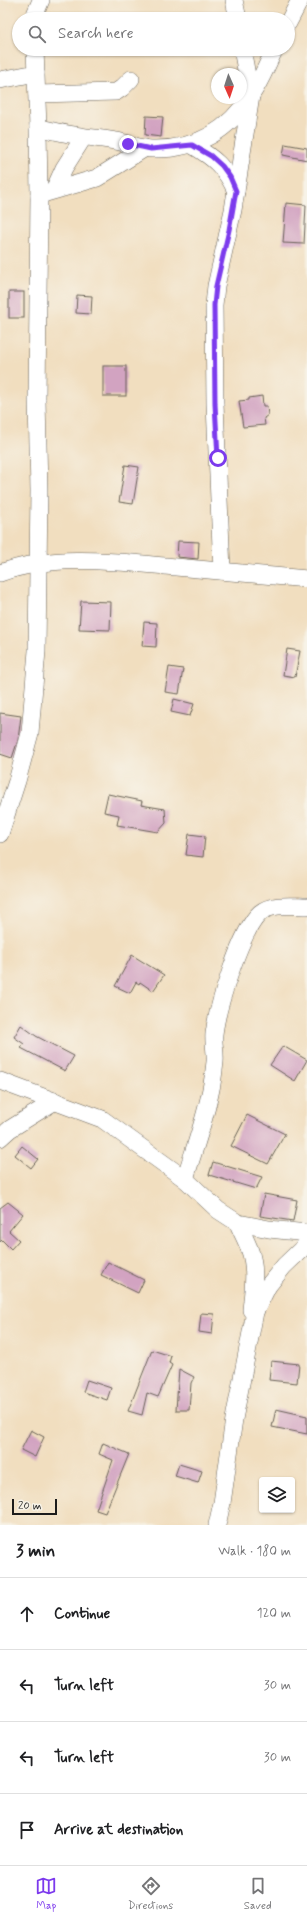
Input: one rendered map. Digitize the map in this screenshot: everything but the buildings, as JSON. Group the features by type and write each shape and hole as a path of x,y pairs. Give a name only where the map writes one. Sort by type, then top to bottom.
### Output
{"street":[{"path":"29,0 32,12"},
{"path":"36,12 41,0"},
{"path":"234,0 237,12"},
{"path":"294,12 300,0"},
{"path":"0,834 26,750 32,720 37,651 39,491 37,400 46,192 38,127 35,56"},
{"path":"222,571 213,317 216,286 229,230 251,96 243,56"},
{"path":"38,127 56,133 83,138 117,141 145,148 166,149 192,145 208,138 225,126 251,96 271,56"},
{"path":"0,80 36,73"},
{"path":"37,94 116,92 131,79"},
{"path":"46,192 64,168 83,138"},
{"path":"192,145 211,156 222,166 230,177 236,191"},
{"path":"46,192 97,178 145,148"},
{"path":"0,573 38,563 92,561 307,579"},
{"path":"0,787 17,782"},
{"path":"185,1179 204,1119 215,1061 214,1034 222,996 237,953 252,924 260,913 272,907 307,906"},
{"path":"0,1081 102,1119 185,1179 218,1210 238,1223 269,1229 307,1233"},
{"path":"0,1138 10,1129 55,1101"},
{"path":"217,1525 222,1504 234,1419 250,1330 254,1281 249,1248 238,1223"},
{"path":"250,1330 259,1300 268,1286 284,1266 307,1244"}],"route":[{"path":"128,144 151,149 166,149 192,145 211,156 222,166 230,177 236,191 229,230 221,260 214,305 215,404 218,458"}]}
